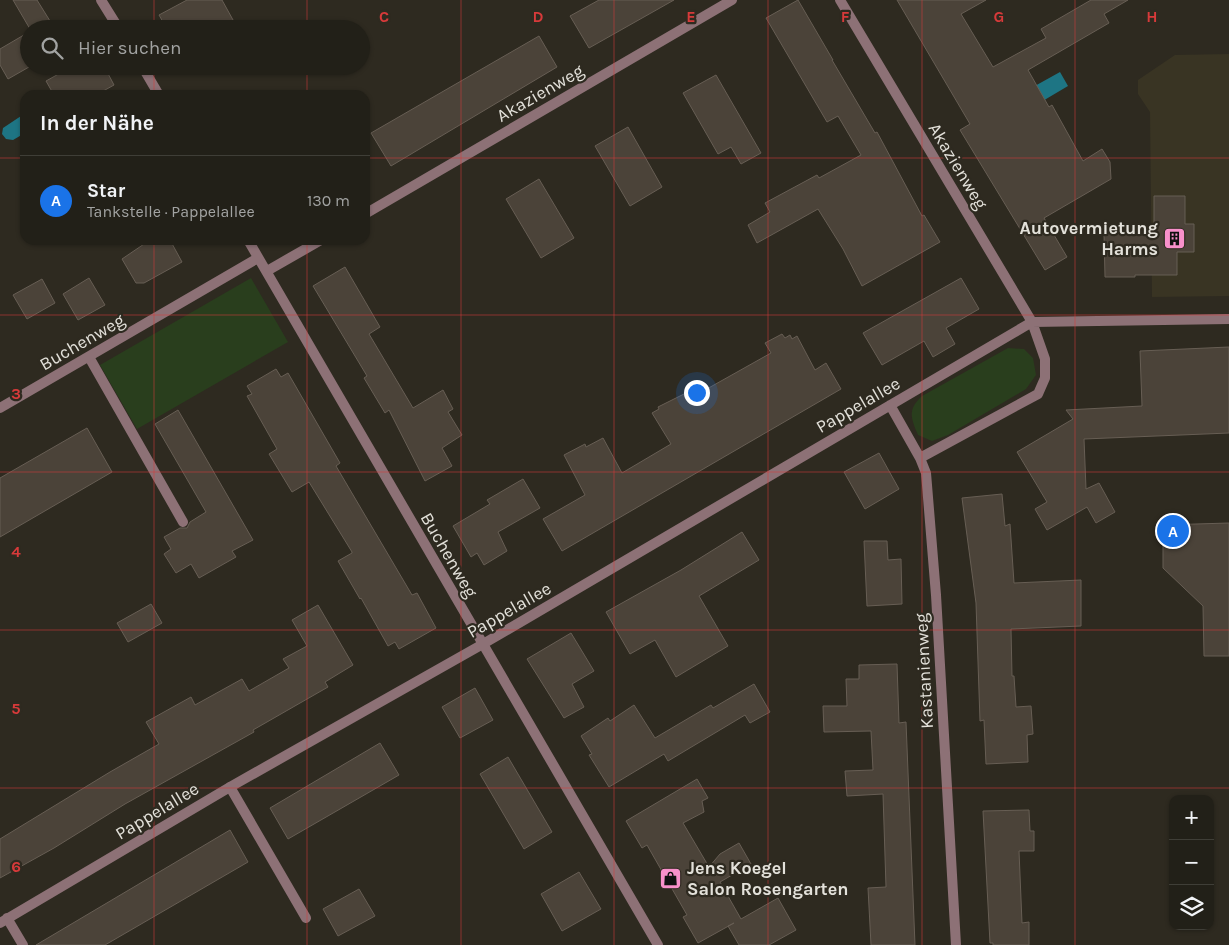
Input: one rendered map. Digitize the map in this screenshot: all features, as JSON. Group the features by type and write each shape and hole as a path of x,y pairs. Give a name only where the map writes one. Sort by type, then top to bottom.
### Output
{"street":[{"path":"102,0 114,20"},
{"name":"Akazienweg","path":"370,211 732,0"},
{"name":"Akazienweg","path":"840,0 1032,322"},
{"path":"147,75 156,90"},
{"name":"Buchenweg","path":"251,245 658,945"},
{"path":"267,271 312,245"},
{"name":"Buchenweg","path":"0,408 258,258"},
{"name":"Pappelallee","path":"4,920 230,787 483,644 1032,322 1229,319"},
{"path":"920,458 1038,394 1045,378 1045,359 1032,322"},
{"path":"89,357 183,522"},
{"name":"Kastanienweg","path":"890,405 920,458 926,473 936,595 956,945"},
{"path":"230,787 306,918"},
{"path":"4,920 23,945"}],"shaded area":[{"path":"1229,54 1229,296 1152,297 1150,112 1138,94 1138,80 1175,55"}],"green space":[{"path":"251,278 288,342 137,429 100,365"},
{"path":"1008,348 1024,349 1033,358 1036,375 1026,389 948,435 932,441 918,435 912,419 912,410 922,396"}],"water":[{"path":"1060,72 1068,86 1041,102 1033,87"},
{"path":"20,117 20,136 13,140 6,139 2,134 3,128"}],"building":[{"path":"13,0 37,0 49,20 25,20"},
{"path":"187,0 222,0 233,20 162,20 159,15"},
{"path":"599,0 674,0 589,48 570,16"},
{"path":"798,0 875,133 877,132 922,216 924,215 940,242 862,286 843,249 818,209 757,243 748,225 770,212 765,203 817,175 819,178 861,155 838,116 827,122 766,18"},
{"path":"897,0 986,0 961,14 993,67 1046,38 1041,29 1091,0 1128,0 1104,14 1109,23 1028,70 1049,107 1052,105 1083,161 1102,149 1110,162 1111,179 1044,218 1067,257 1045,270 960,130 970,124"},
{"path":"539,36 557,67 391,166 371,133"},
{"path":"20,37 20,72 8,79 0,65 0,49"},
{"path":"57,75 109,75 114,85 105,90 51,90 46,81"},
{"path":"716,75 761,153 741,164 731,147 718,154 683,93"},
{"path":"628,127 662,187 630,206 595,146"},
{"path":"539,179 574,238 541,258 506,199"},
{"path":"1154,196 1185,196 1185,224 1194,224 1194,252 1177,252 1177,275 1105,277 1104,234 1154,233"},
{"path":"143,245 173,245 182,262 144,283 136,283 122,259"},
{"path":"345,267 380,327 369,334 413,408 443,390 453,409 448,412 462,435 442,448 452,466 425,481 389,410 385,413 364,378 367,376 313,286"},
{"path":"89,278 105,305 78,320 63,294"},
{"path":"961,278 979,309 946,328 955,344 933,357 924,341 882,365 863,333"},
{"path":"42,279 55,303 27,319 13,295"},
{"path":"782,334 785,338 790,335 792,339 797,336 815,370 826,363 841,389 562,551 543,519 585,495 564,455 585,444 586,447 603,438 622,473 671,444 652,413 659,409 658,407 686,393 689,399 771,353 765,343"},
{"path":"1229,347 1229,433 1084,439 1086,489 1099,483 1115,512 1096,523 1087,507 1047,530 1035,509 1047,502 1017,452 1073,419 1066,410 1142,406 1140,351"},
{"path":"276,369 281,377 288,373 340,463 336,466 412,595 417,593 436,628 399,649 395,642 388,646 338,561 352,552 309,482 292,492 269,454 277,449 247,396 252,394 247,386"},
{"path":"178,410 253,540 232,551 236,557 199,578 191,564 176,573 164,554 171,549 164,537 180,528 187,528 190,522 206,512 155,424"},
{"path":"87,428 112,472 0,537 0,478"},
{"path":"879,453 899,489 865,509 844,472"},
{"path":"523,479 540,508 498,532 507,551 484,565 477,553 471,557 453,526 490,504 487,500"},
{"path":"1002,494 1005,526 1010,524 1014,583 1081,580 1081,626 1011,629 1012,676 1014,676 1016,707 1031,706 1033,734 1027,735 1028,762 986,764 984,720 980,721 976,603 962,498"},
{"path":"1229,523 1229,656 1204,656 1203,606 1163,568 1163,525"},
{"path":"742,532 759,560 699,596 728,646 676,677 655,640 630,654 606,612 681,570"},
{"path":"864,541 887,541 888,560 901,559 902,604 867,606"},
{"path":"151,604 162,623 128,642 117,623"},
{"path":"318,605 353,665 325,682 328,687 253,730 254,732 125,804 54,848 0,878 0,839 159,744 146,722 191,697 195,705 242,679 249,691 289,668 283,659 307,646 292,620"},
{"path":"571,633 594,671 572,684 584,707 564,718 527,659"},
{"path":"897,664 899,723 906,722 915,945 871,945 868,888 886,887 883,794 847,796 845,771 873,770 871,731 824,732 823,706 847,706 846,679 859,679 859,665"},
{"path":"754,684 770,712 750,723 745,715 668,761 664,754 609,787 589,755 592,754 581,736 608,718 610,721 634,705 655,738 711,705 713,708"},
{"path":"475,688 493,720 460,738 442,707"},
{"path":"380,743 399,775 288,839 270,808"},
{"path":"508,757 552,832 524,849 480,774"},
{"path":"697,779 708,798 702,801 704,812 683,823 709,867 720,854 739,843 751,864 720,882 741,919 778,898 796,930 769,945 739,945 728,926 698,943 683,917 687,915 647,845 642,848 626,821"},
{"path":"1029,810 1030,831 1034,831 1034,851 1019,851 1022,923 1029,922 1029,945 993,945 993,943 990,943 983,811"},
{"path":"230,830 248,862 105,945 36,945"},
{"path":"579,872 601,909 562,931 541,894"},
{"path":"359,889 375,916 338,936 323,909"}],"place":[{"name":"Autovermietung Harms","path":"1174,238"},
{"name":"Star","path":"1173,531"},
{"name":"Jens Koegel Salon Rosengarten","path":"671,878"}]}
